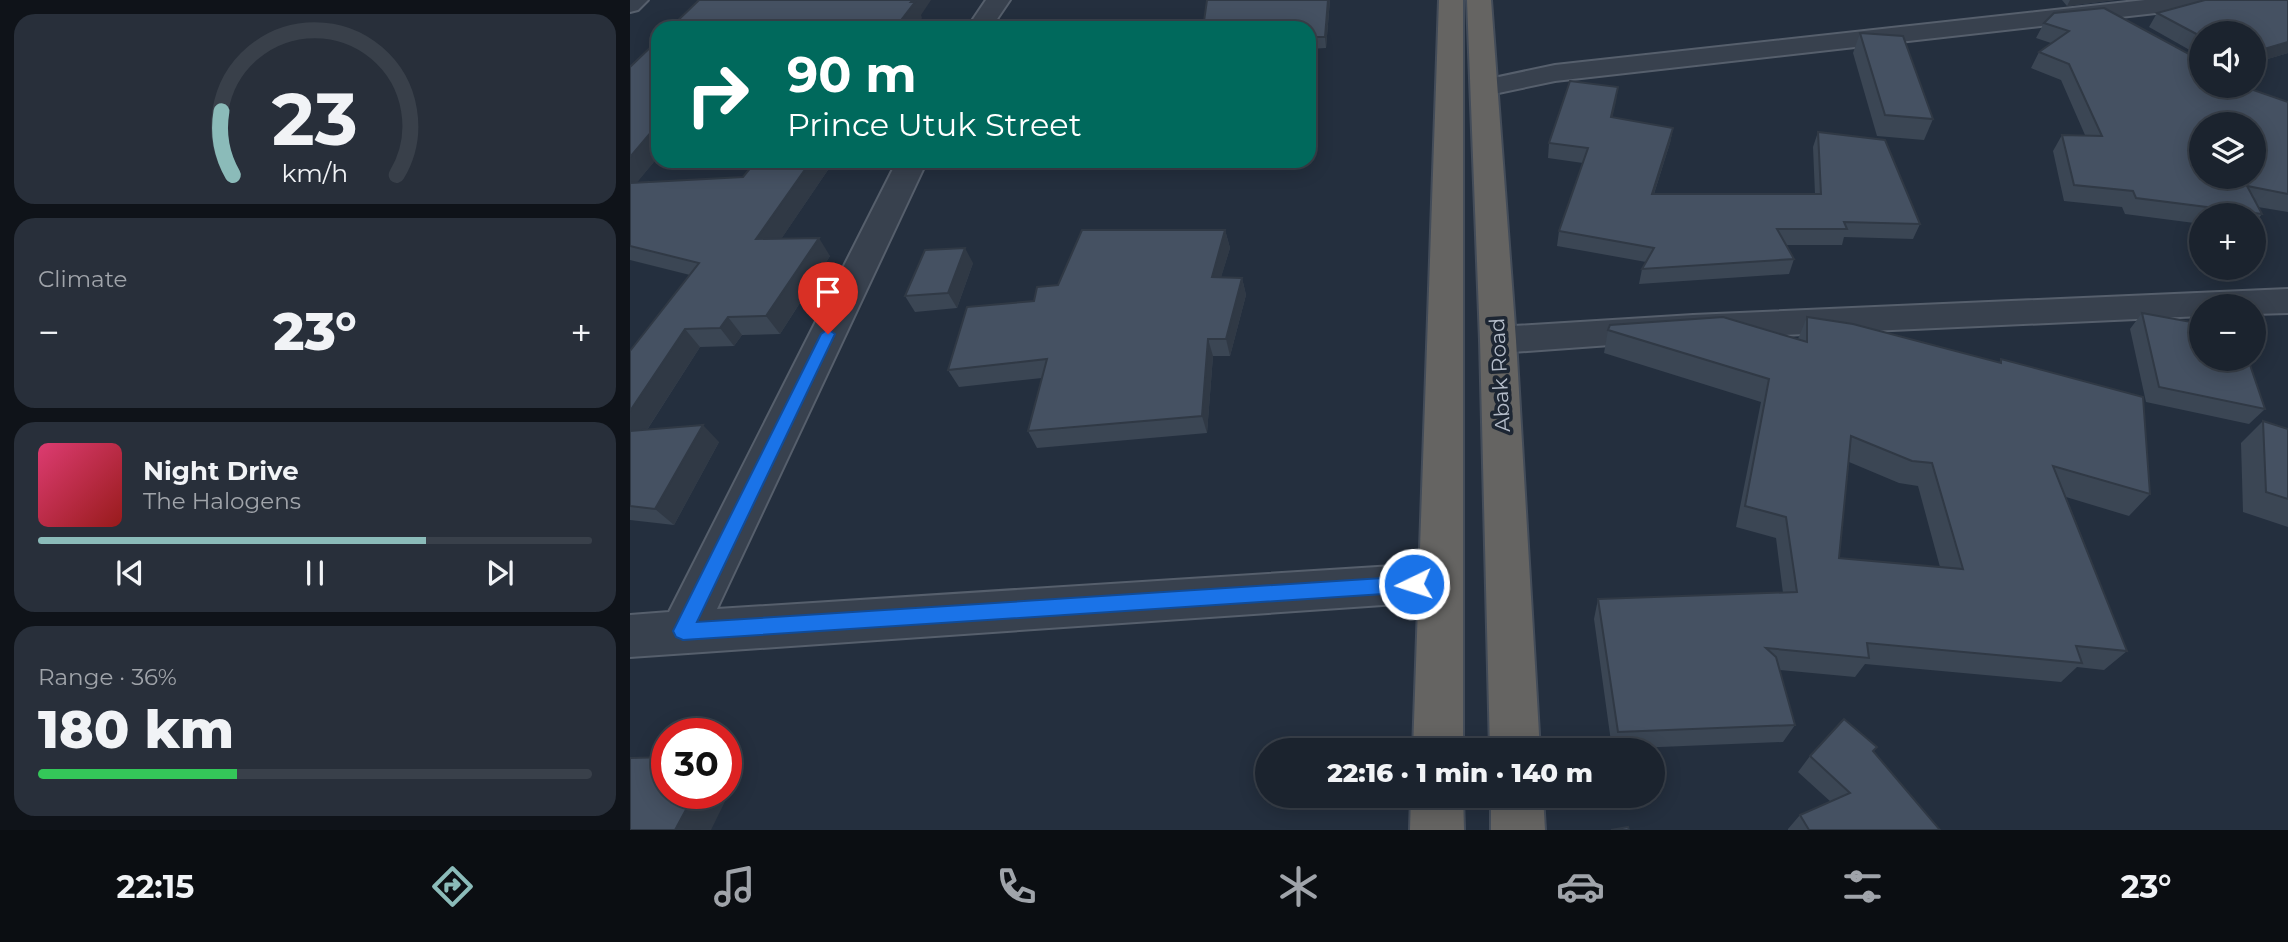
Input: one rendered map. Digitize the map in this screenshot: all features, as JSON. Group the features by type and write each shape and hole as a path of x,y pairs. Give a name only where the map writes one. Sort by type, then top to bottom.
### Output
{"highway":[{"path":"1438,738 1451,0"},
{"name":"Abak Road","path":"1479,0 1498,340 1514,738"},
{"path":"1437,808 1437,830"},
{"path":"1517,808 1518,830"}],"street":[{"path":"630,5 636,0"},
{"path":"984,21 998,0"},
{"path":"1484,88 1555,73 2209,0"},
{"path":"2101,13 2134,33"},
{"path":"683,631 909,168"},
{"path":"1498,340 1707,326 2288,301"},
{"path":"630,636 1441,582"}],"building":[{"path":"699,0 915,2 900,21 677,21"},
{"path":"1207,0 1328,0 1325,37 1316,37 1316,21 1204,21"},
{"path":"2205,0 2288,0 2288,42 2266,48 2266,21 2189,21 2189,30 2157,13"},
{"path":"2104,8 2189,54 2189,98 2266,98 2266,94 2288,102 2288,194 2262,189 2266,189 2266,112 2189,112 2189,189 2249,189 2256,203 2189,205 2136,198 2133,191 2074,185 2062,135 2102,136 2069,64 2039,52 2069,31 2044,23 2054,13"},
{"path":"1860,33 1903,36 1933,119 1885,115"},
{"path":"651,47 651,132 630,157 630,67"},
{"path":"1570,81 1618,87 1611,117 1673,128 1652,194 1821,194 1818,132 1885,140 1920,224 1844,222 1847,229 1777,229 1794,259 1642,269 1654,248 1559,231 1588,148 1549,143"},
{"path":"750,168 806,168 756,239 819,238 766,316 728,317 720,328 685,329 630,411 630,351 699,263 630,246 630,183 743,177"},
{"path":"1082,230 1225,230 1212,277 1242,278 1226,339 1208,339 1202,416 1028,431 1047,359 948,370 967,307 1034,301 1037,287 1058,285"},
{"path":"965,248 948,293 905,296 925,250"},
{"path":"2142,313 2189,322 2189,371 2252,371 2265,409 2159,387"},
{"path":"1723,317 1807,342 1807,317 1853,324 2001,363 2001,359 2143,397 2150,494 2053,466 2127,651 2076,646 2082,663 1867,643 1869,658 1766,648 1776,657 1795,725 1618,732 1598,599 1797,592 1786,517 1745,506 1769,379 1608,330 1610,325","holes":["1851,436 1912,461 1932,463 1963,569 1839,558"]},
{"path":"2263,421 2288,429 2288,499 2266,492"},
{"path":"703,425 655,509 630,506 630,431"},
{"path":"1844,719 1877,747 1873,751 1940,830 1809,830 1800,815 1850,793 1810,756"},
{"path":"651,757 651,809 686,809 675,830 630,830 630,758"}],"route":[{"path":"828,334 683,631 1414,584"}]}
